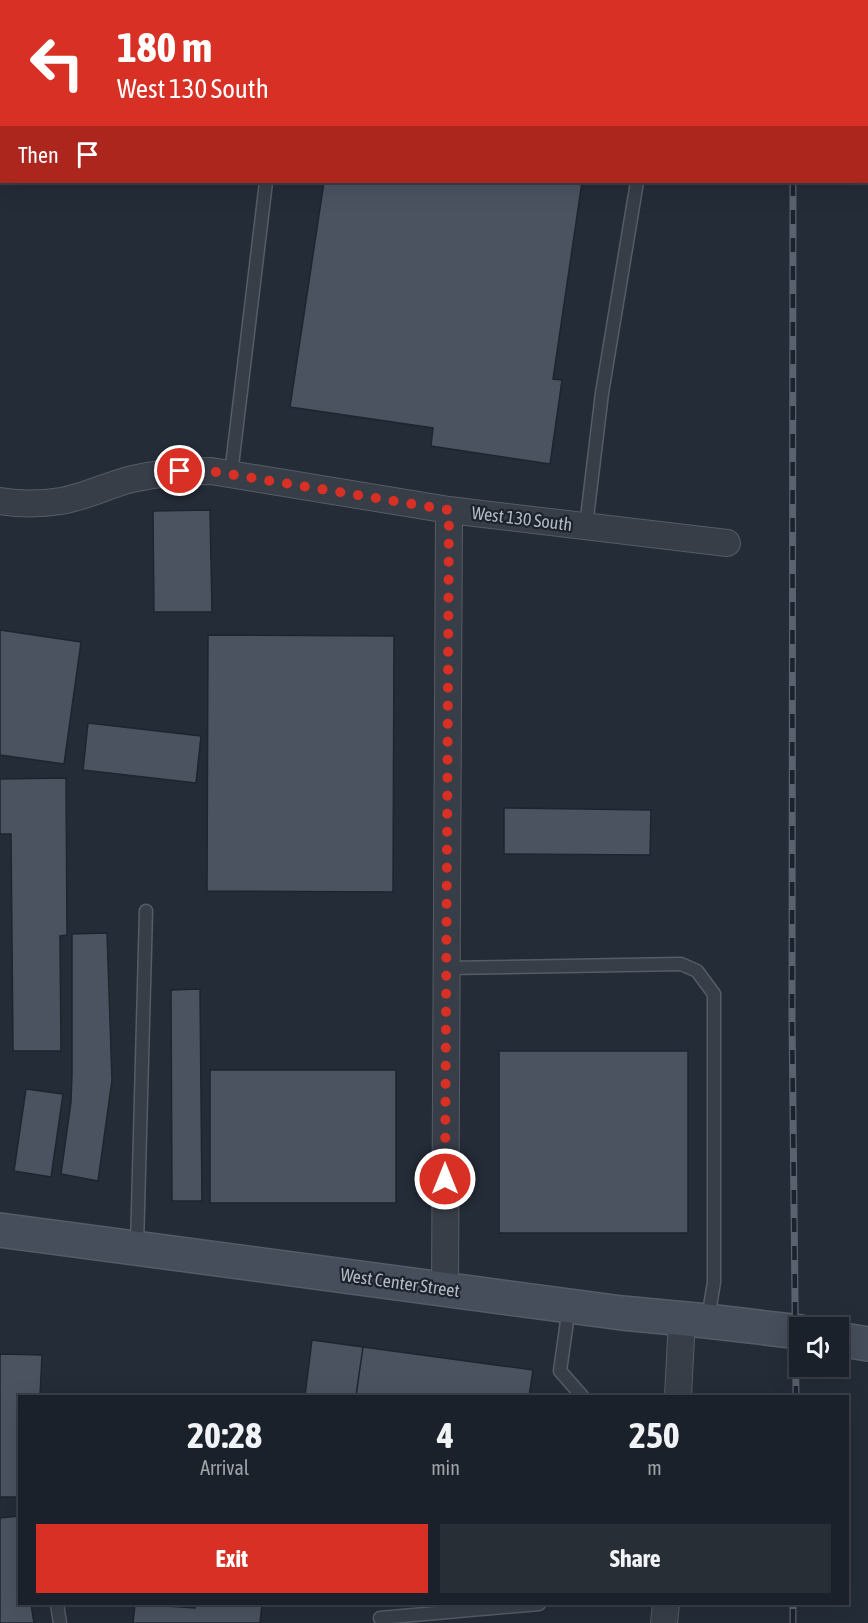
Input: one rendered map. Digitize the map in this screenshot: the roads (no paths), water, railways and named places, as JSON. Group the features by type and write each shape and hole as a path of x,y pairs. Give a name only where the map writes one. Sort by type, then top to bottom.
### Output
{"main road":[{"name":"West Center Street","path":"0,1230 569,1306 789,1331"},
{"path":"849,1341 868,1344"}],"street":[{"name":"West 130 South","path":"0,501 12,503 60,501 129,480 171,472 210,471 449,510 727,543"},
{"path":"445,1289 449,510"},
{"path":"678,1395 695,1319"},
{"path":"664,1623 666,1605"}],"lane":[{"path":"231,474 266,183"},
{"path":"586,526 602,393 637,183"},
{"path":"137,1248 146,911"},
{"path":"447,968 681,963 698,971 714,994 714,1282 695,1319"},
{"path":"569,1306 560,1371 581,1395"},
{"path":"57,1605 60,1623"},
{"path":"380,1618 528,1605"}],"railway":[{"path":"793,183 792,1017 796,1395"},
{"path":"793,1605 793,1623"}]}
